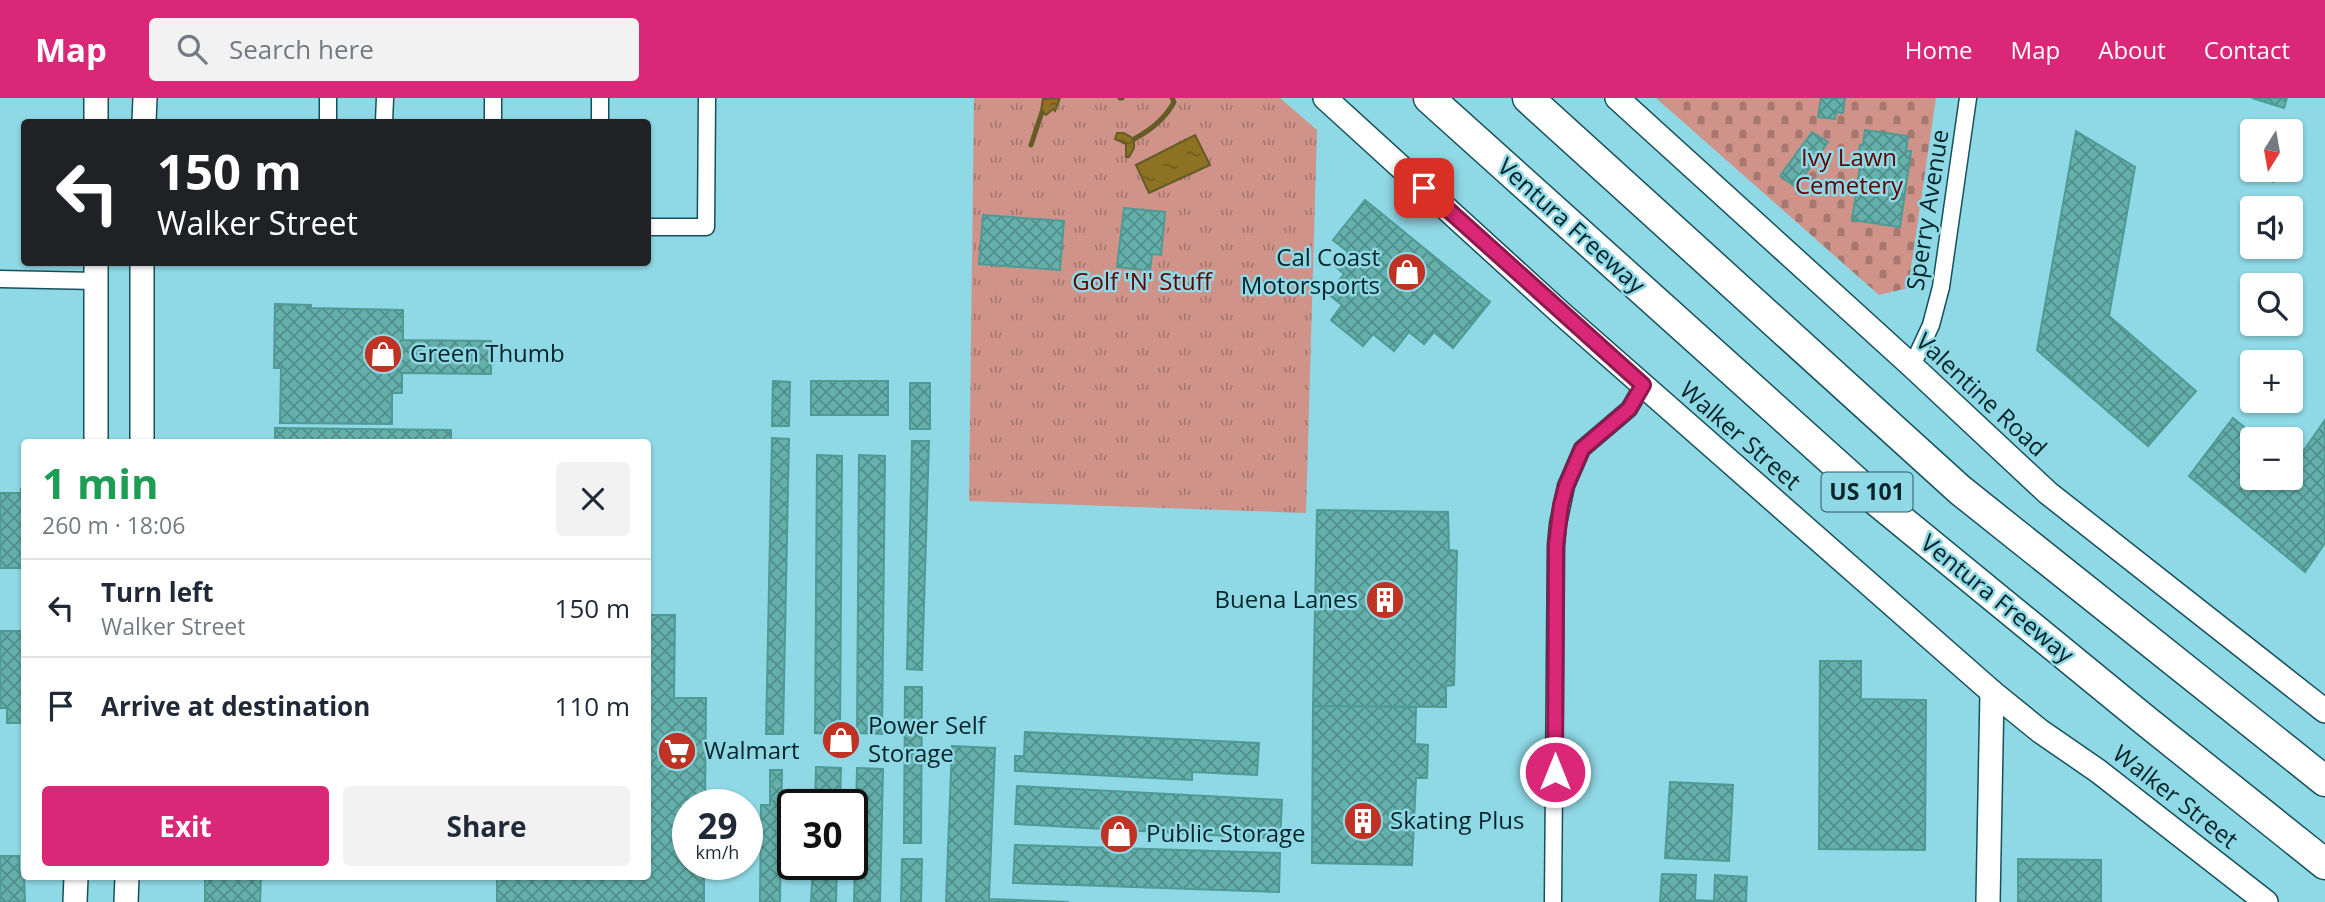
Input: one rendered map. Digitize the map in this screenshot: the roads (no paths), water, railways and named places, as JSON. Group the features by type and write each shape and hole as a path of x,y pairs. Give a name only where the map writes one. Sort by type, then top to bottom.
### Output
{"highway":[{"name":"Ventura Freeway","path":"1429,98 1876,500 2325,864"},
{"name":"US 101","path":"1528,98 1960,490 2325,781"}],"street":[{"path":"96,98 96,119"},
{"path":"144,119 145,98"},
{"path":"328,98 328,119"},
{"path":"384,119 385,98"},
{"path":"493,98 493,119"},
{"path":"600,98 600,119"},
{"path":"651,227 706,227 707,98"},
{"name":"Walker Street","path":"1325,98 1643,385 1992,692 2266,902"},
{"name":"Valentine Road","path":"1617,98 2048,493 2323,707"},
{"name":"Sperry Avenue","path":"1912,366 1931,325 1941,287 1968,98"},
{"path":"142,266 142,439"},
{"path":"0,279 96,272 96,439"},
{"path":"1553,902 1558,524 1566,486 1582,449 1629,409 1643,385"},
{"path":"1988,902 1992,692"},
{"path":"75,902 76,880"},
{"path":"126,902 127,880"}],"water":[{"path":"1060,98 1055,111 1053,109 1046,115 1041,111 1043,99"},
{"path":"1117,133 1124,133 1134,139 1134,148 1129,157 1126,157 1126,144 1115,139"},
{"path":"1195,135 1210,165 1149,193 1136,165"}],"waterway":[{"path":"1134,139 1162,119 1174,102 1172,98"},
{"path":"1031,145 1042,112"}],"place":[{"name":"Cal Coast Motorsports","path":"1407,272"},
{"name":"Green Thumb","path":"383,354"},
{"name":"Buena Lanes","path":"1385,600"},
{"name":"Power Self Storage","path":"841,740"},
{"name":"Walmart","path":"677,751"},
{"name":"Skating Plus","path":"1363,821"},
{"name":"Public Storage","path":"1119,834"}],"park label":[{"name":"Ivy Lawn Cemetery","path":"1849,172"},
{"name":"Golf 'N' Stuff","path":"1142,282"}]}
